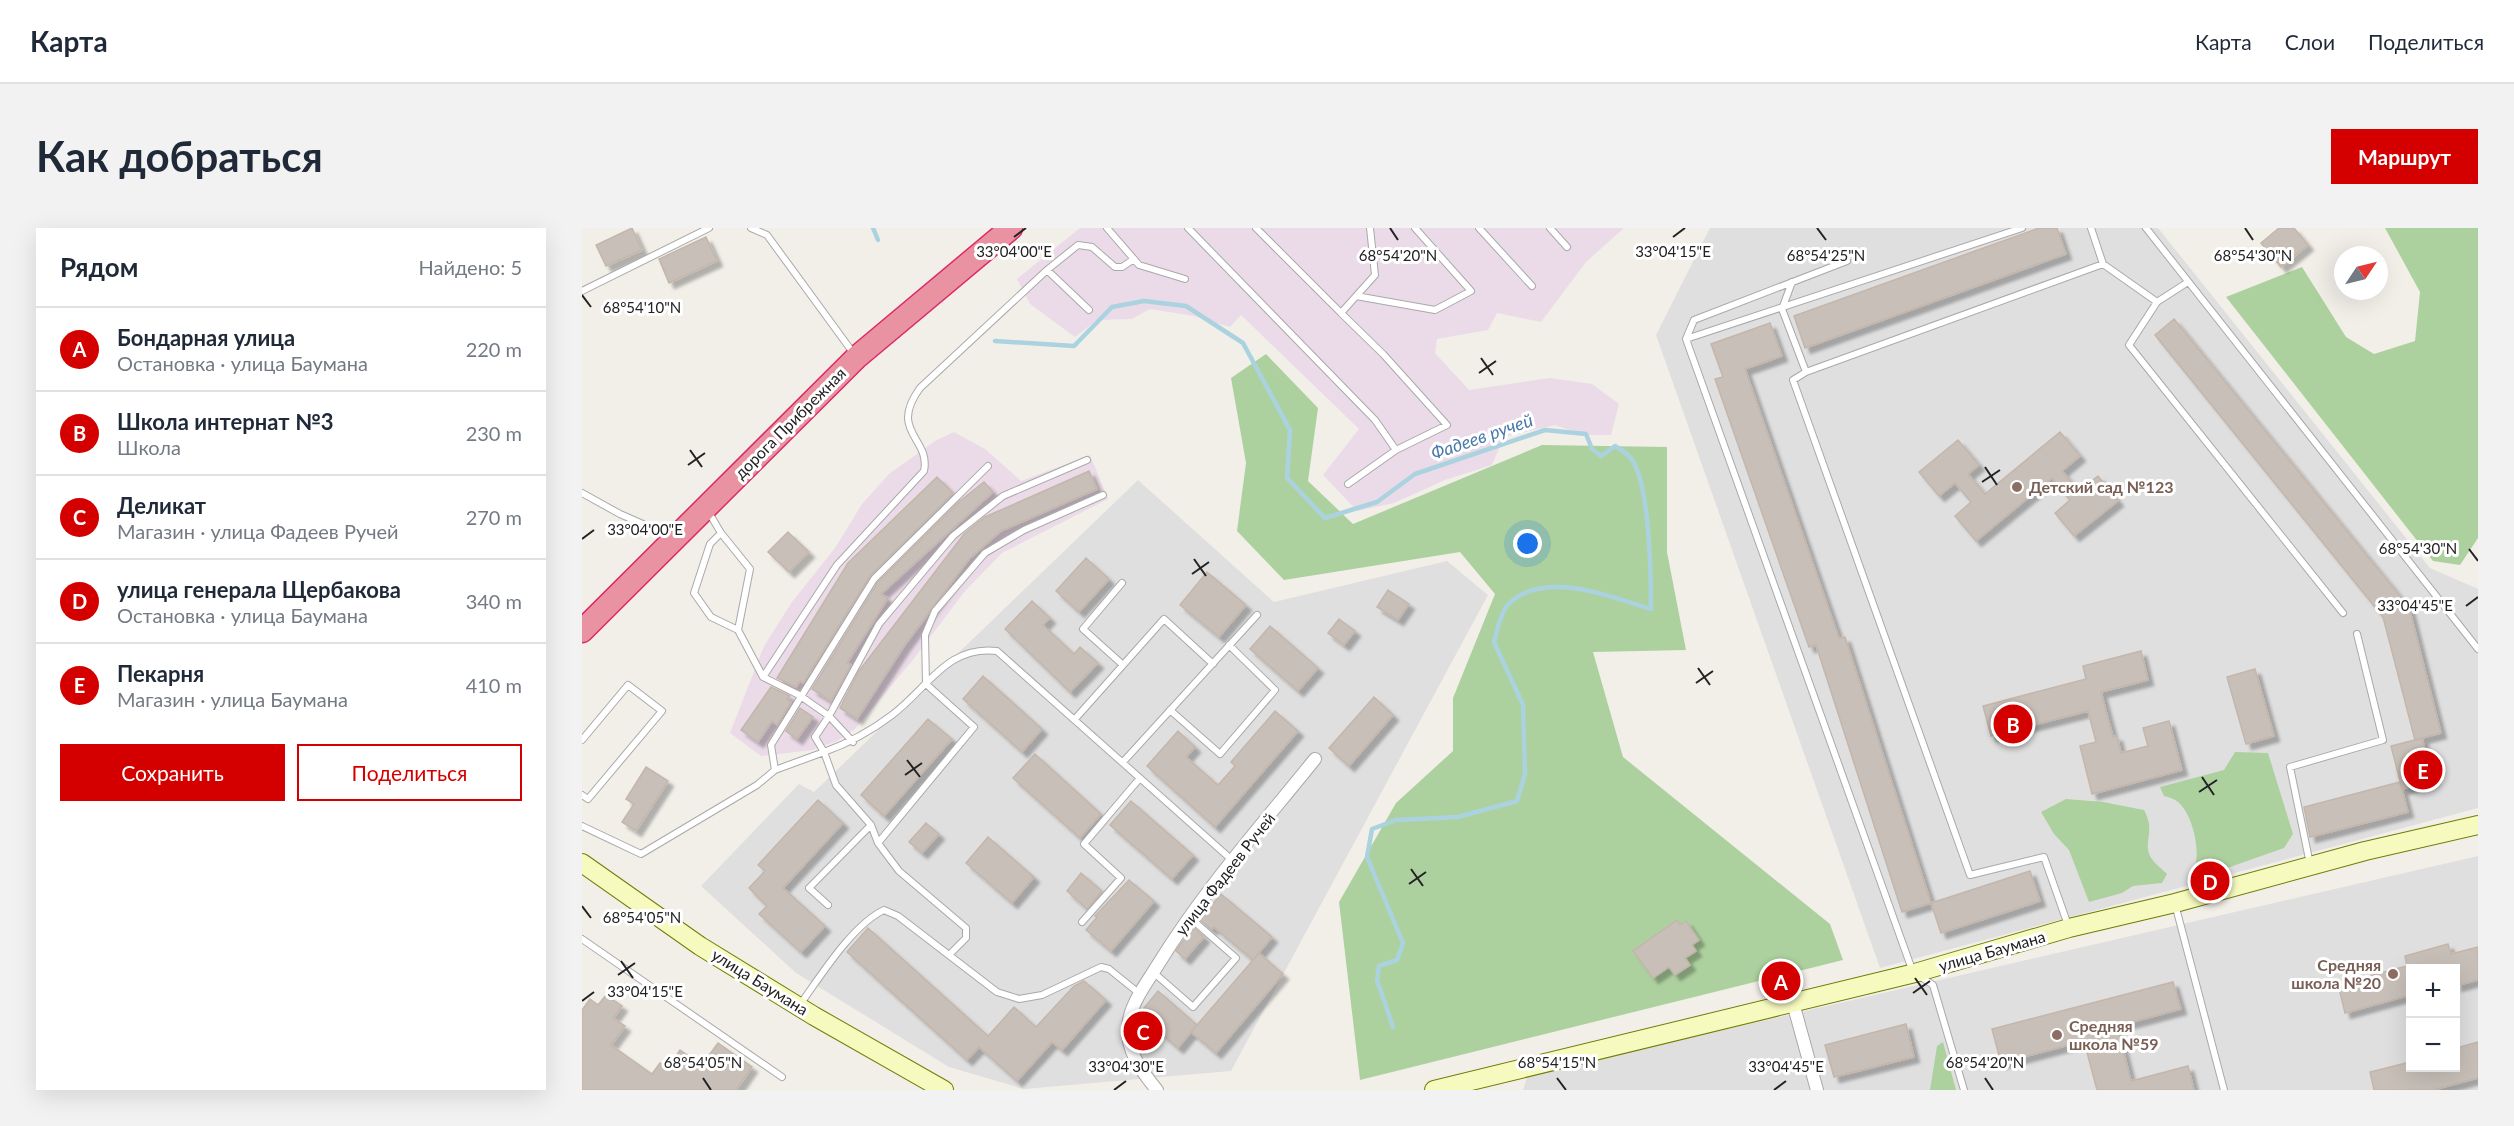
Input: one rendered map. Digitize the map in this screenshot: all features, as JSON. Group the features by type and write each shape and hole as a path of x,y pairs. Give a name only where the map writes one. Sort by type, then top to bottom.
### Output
{"highway":[{"name":"дорога Прибрежная","path":"582,631 857,357 1011,228"}],"street":[{"name":"улица Фадеев Ручей","path":"1157,1090 1139,1065 1128,1043 1129,1020 1140,994 1188,916 1315,759"},
{"name":"улица Баумана","path":"1434,1090 1915,973 2069,928 2175,903 2310,865 2478,825"},
{"name":"улица Баумана","path":"582,863 700,946 799,1007 944,1090"},
{"path":"1793,1002 1817,1090"}],"lane":[{"path":"582,291 709,228"},
{"path":"751,228 766,235 857,357"},
{"path":"1107,228 1140,265 1185,279"},
{"path":"1188,228 1375,420 1396,450"},
{"path":"1256,228 1383,354 1447,425 1396,450 1348,484"},
{"path":"1341,313 1375,275 1370,228"},
{"path":"1356,296 1435,309 1471,291 1415,228"},
{"path":"1479,228 1532,286"},
{"path":"1550,228 1567,247"},
{"path":"1686,339 2022,228"},
{"path":"2091,228 2103,264 2157,302"},
{"path":"2146,228 2478,649"},
{"path":"764,677 837,565 924,471 923,455 907,420 910,401 920,388 1047,270 1078,245 1085,244 1115,267 1122,267 1134,259"},
{"path":"1847,261 1694,320 1686,339 1915,973 1933,985 1964,1090"},
{"path":"2069,928 2044,857 1970,875 1793,380 1806,372 2103,264"},
{"path":"1047,270 1089,310"},
{"path":"1792,282 1782,309 1806,372"},
{"path":"2188,282 2157,302 2128,345 2343,613"},
{"path":"949,956 966,938 966,928 898,872 878,843 871,825 836,784 824,752 815,737 829,716 879,624 953,536 1002,496 1087,460"},
{"path":"775,770 771,745 799,695 874,579 988,466"},
{"path":"582,493 620,514 674,537"},
{"path":"878,843 974,727 926,684 926,635 935,611 985,553 1024,530 1103,495"},
{"path":"706,507 721,533 750,569 738,630"},
{"path":"721,533 710,544 694,593 711,617 738,630 764,677 799,695 829,716 854,742"},
{"path":"1122,583 1083,629 1123,665"},
{"path":"1123,762 1257,615"},
{"path":"1075,719 1164,619 1213,664"},
{"path":"2310,865 2290,767 2383,740 2357,634"},
{"path":"1170,710 1220,754 1275,690 1229,645"},
{"path":"582,826 641,854 757,785 775,770 854,742 894,714 963,653 981,649 998,651 1233,861"},
{"path":"582,740 628,686 662,711 588,799 582,795"},
{"path":"1082,922 1121,878 1084,844 1140,778"},
{"path":"828,905 809,888 871,825"},
{"path":"2175,903 2224,1090"},
{"path":"799,1007 834,958 873,915 884,910 897,916 997,992 1019,999 1042,995 1101,967 1109,969 1140,994"},
{"path":"1153,972 1193,1007 1236,958 1188,916"},
{"path":"582,939 782,1077"}],"shaded area":[{"path":"1080,228 1624,228 1586,262 1541,322 1497,313 1488,330 1437,339 1435,353 1469,390 1550,378 1592,384 1619,404 1611,435 1584,435 1555,425 1504,437 1492,465 1445,480 1394,503 1357,511 1323,475 1359,429 1241,315 1230,327 1194,316 1150,309 1132,319 1097,320 1075,337 1030,304 1017,279"},
{"path":"1710,228 2158,228 2430,568 2478,589 2478,808 1880,968 1656,335"},
{"path":"954,432 985,449 1021,481 1090,455 1108,499 1002,553 965,591 912,661 855,729 837,741 812,750 761,756 730,733 764,646 792,602 835,548 862,504 889,474 935,441"},
{"path":"1138,480 1274,602 1447,561 1488,595 1231,1071 1024,1089 949,1067 796,973 701,886 799,784 814,792"},
{"path":"2478,856 2478,1090 1523,1090 1528,1075"}],"green space":[{"path":"2385,228 2478,228 2478,538 2460,565 2433,561 2226,297 2302,267 2346,337 2374,354 2415,341 2420,292"},
{"path":"1266,354 1318,408 1308,481 1353,524 1542,445 1667,447 1667,552 1686,650 1593,652 1623,757 1830,924 1843,960 1360,1080 1339,902 1396,803 1453,751 1453,698 1495,594 1460,552 1284,580 1237,531 1246,463 1231,378"},
{"path":"2235,752 2268,753 2293,834 2284,848 2230,867 2204,872 2196,862 2195,839 2187,814 2177,801 2164,796 2160,787 2224,770"},
{"path":"2066,799 2103,802 2144,810 2149,824 2148,850 2150,856 2167,874 2162,883 2133,886 2122,893 2089,902 2069,850 2054,834 2041,812"},
{"path":"1943,1042 1956,1090 1930,1090 1937,1046"}],"building":[{"path":"632,228 642,250 606,266 596,245"},
{"path":"2039,228 2057,228 2066,254 1805,348 1794,316"},
{"path":"2279,228 2294,228 2308,245 2281,267 2261,243"},
{"path":"706,237 717,261 669,283 659,259"},
{"path":"2174,319 2409,607 2441,733 2415,740 2383,617 2155,335"},
{"path":"1770,323 1782,356 1745,369 1839,638 1845,637 1931,903 1902,912 1816,645 1809,647 1715,379 1723,377 1711,344"},
{"name":"Детский сад №123","path":"2060,432 2080,456 2062,471 2079,491 2098,476 2118,501 2074,536 2055,513 2070,500 2052,478 1976,541 1955,516 1971,502 1955,483 1939,496 1919,472 1958,440 1979,465 1968,474 1985,494"},
{"path":"1089,471 1097,489 1001,531 969,559 904,646 857,719 840,708 859,671 964,534 985,517"},
{"path":"937,477 953,493 870,576 803,683 800,681 796,687 777,678 848,563"},
{"path":"984,482 993,492 881,594 888,598 847,663 851,665 831,701 812,689 878,582 960,501"},
{"path":"788,532 809,552 789,572 768,552"},
{"path":"1086,558 1109,579 1079,612 1056,591"},
{"path":"1207,572 1246,605 1219,637 1180,605"},
{"path":"1388,590 1409,604 1398,620 1377,607"},
{"path":"1032,601 1050,618 1043,625 1074,654 1080,647 1098,663 1070,692 1005,629"},
{"path":"1339,619 1355,631 1344,645 1328,633"},
{"path":"1270,626 1318,668 1298,691 1250,649"},
{"path":"2141,651 2148,680 2101,692 2113,737 2117,736 2121,753 2148,746 2143,728 2169,721 2182,770 2092,794 2080,746 2096,742 2088,711 1991,736 1983,706 2086,679 2083,666"},
{"path":"2255,669 2274,736 2246,744 2227,677"},
{"path":"983,676 1042,729 1022,752 963,699"},
{"path":"771,687 790,696 787,699 791,702 777,725 772,721 758,742 741,730"},
{"path":"1374,697 1393,715 1349,766 1329,748"},
{"path":"800,708 813,717 797,739 786,731"},
{"path":"1275,711 1298,731 1215,827 1147,766 1178,731 1195,747 1186,757 1218,785 1235,766 1231,762"},
{"path":"928,719 952,739 884,816 861,795"},
{"path":"2422,738 2433,780 2402,789 2391,746"},
{"path":"1035,754 1101,814 1080,838 1013,778"},
{"path":"646,767 668,781 636,831 622,822 634,804 626,799"},
{"path":"2400,782 2408,812 2310,837 2304,807"},
{"path":"818,800 843,823 783,888 825,926 801,952 759,914 767,906 749,888 765,871 758,865"},
{"path":"1131,801 1193,855 1172,879 1110,825"},
{"path":"926,823 939,834 922,853 909,842"},
{"path":"988,837 1034,877 1012,903 966,863"},
{"path":"2030,871 2040,901 1941,933 1931,903"},
{"path":"1081,873 1102,891 1087,909 1067,891"},
{"path":"1129,880 1154,901 1111,951 1086,930 1097,917 1095,916"},
{"path":"1221,894 1272,937 1253,960 1214,927 1211,929 1200,920"},
{"path":"1677,920 1680,925 1686,921 1699,940 1692,945 1696,951 1685,958 1690,965 1675,975 1669,967 1653,978 1633,951"},
{"path":"1193,927 1204,937 1185,959 1176,951"},
{"path":"868,928 988,1036 1014,1007 1036,1027 1074,986 1084,981 1106,1000 1062,1050 1052,1042 1017,1081 979,1047 967,1060 847,952"},
{"name":"Средняя школа №20","path":"2448,944 2451,954 2478,947 2478,980 2460,985 2460,964 2407,964 2405,956"},
{"path":"1259,953 1283,974 1216,1053 1191,1032"},
{"name":"Средняя школа №20","path":"2406,966 2406,996 2345,1013 2338,984"},
{"name":"Средняя школа №59","path":"2173,982 2181,1009 2117,1026 2131,1081 2188,1066 2194,1090 2097,1090 2084,1041 2001,1063 1992,1029"},
{"path":"1158,991 1197,1025 1178,1048 1139,1014"},
{"path":"606,995 622,1006 613,1018 625,1026 611,1045 652,1074 660,1063 668,1068 680,1050 702,1065 718,1043 752,1067 736,1090 582,1090 582,1010 590,999 598,1005"},
{"path":"1906,1024 1914,1057 1834,1077 1825,1045"},
{"path":"2478,1042 2478,1078 2433,1090 2374,1090 2370,1072 2406,1063 2406,1072 2460,1072 2460,1047"}],"waterway":[{"name":"Фадеев ручей","path":"873,228 878,240"},
{"name":"Фадеев ручей","path":"995,341 1074,346 1112,307 1144,301 1186,306 1243,343 1290,430 1287,478 1325,518 1377,502 1415,474 1545,430 1586,434 1592,449 1601,456 1615,446 1630,457 1637,469 1642,486 1648,530 1651,609 1576,588 1556,587 1537,589 1520,595 1506,607 1500,619 1494,642 1523,705 1525,774 1517,801 1458,817 1396,820 1372,829 1367,857 1403,943 1397,960 1379,966 1377,980 1393,1027"}],"place":[{"name":"Детский сад №123","path":"2017,487"},
{"name":"Школа интернат №3","path":"2013,724"},
{"name":"Пекарня","path":"2423,770"},
{"name":"улица генерала Щербакова","path":"2210,881"},
{"name":"Средняя школа №20","path":"2393,974"},
{"name":"Бондарная улица","path":"1781,981"},
{"name":"Деликат","path":"1143,1031"},
{"name":"Средняя школа №59","path":"2057,1035"}]}
